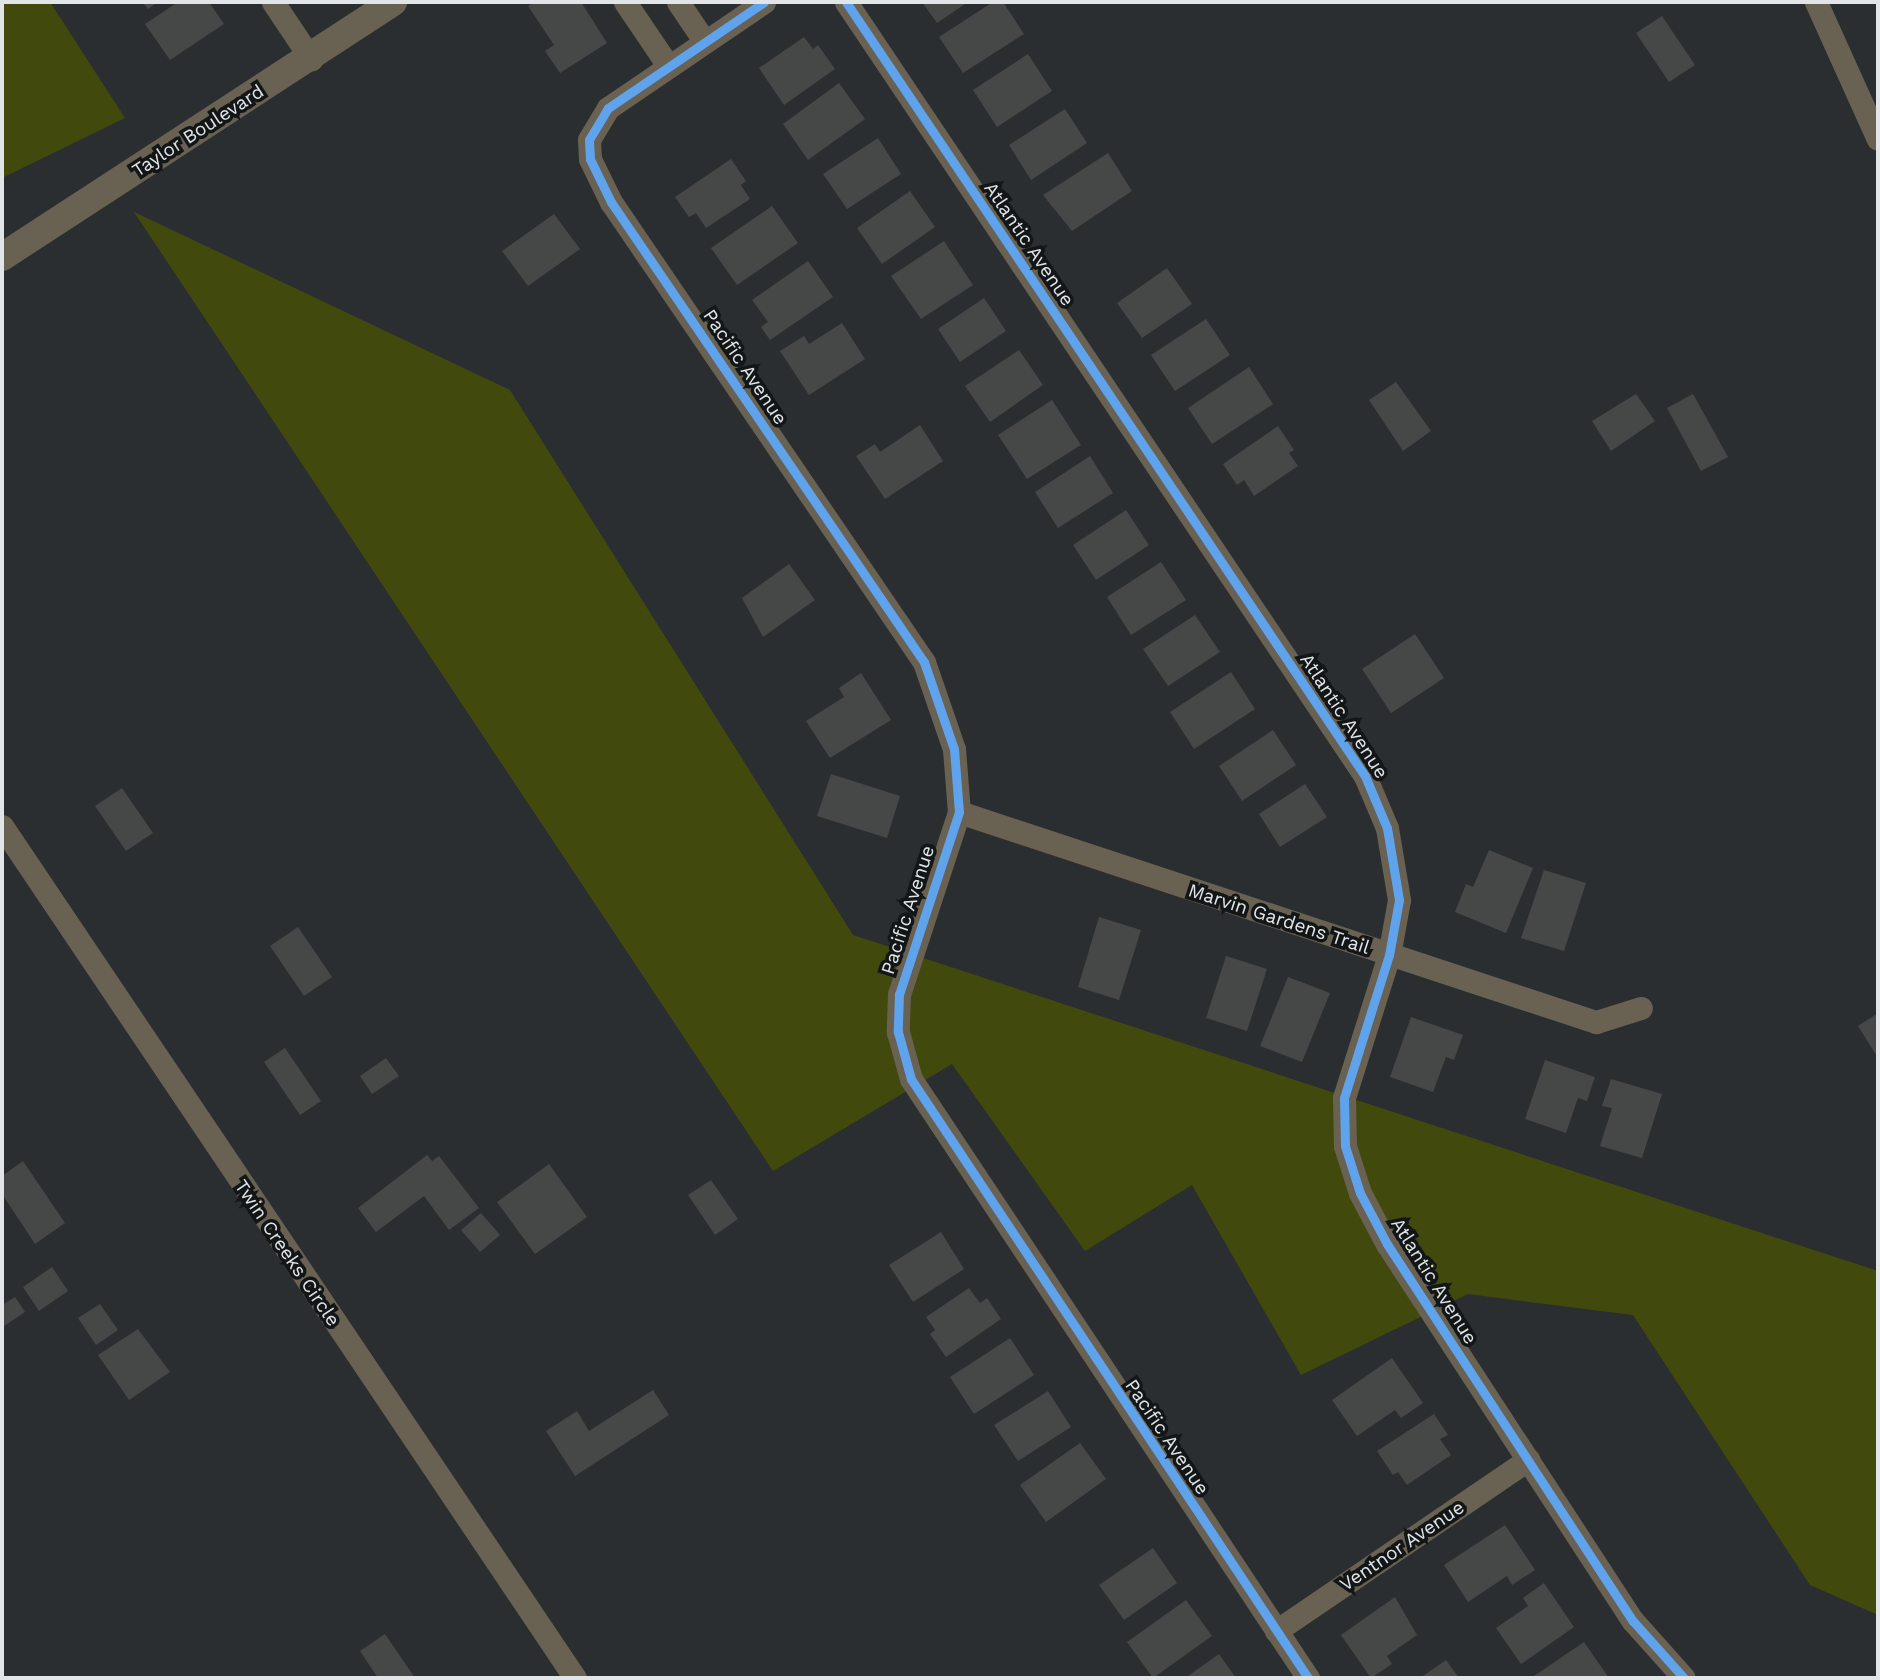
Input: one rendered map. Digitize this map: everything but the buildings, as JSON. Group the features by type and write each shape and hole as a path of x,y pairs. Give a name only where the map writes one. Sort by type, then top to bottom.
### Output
{"street":[{"path":"273,2 311,58"},
{"name":"Taylor Boulevard","path":"2,257 311,58 393,2"},
{"path":"625,2 669,67 764,2"},
{"path":"678,2 705,42"},
{"name":"Atlantic Avenue","path":"846,2 1365,776 1387,828 1399,900 1389,955 1343,1098 1345,1146 1360,1193 1387,1244 1633,1621 1684,1678"},
{"path":"1816,2 1878,139"},
{"name":"Pacific Avenue","path":"669,67 608,108 589,140 590,159 611,202 924,662 954,749 958,812 899,995 898,1032 911,1079 1308,1678"},
{"name":"Marvin Gardens Trail","path":"958,812 1596,1022 1641,1008"},
{"name":"Twin Creeks Circle","path":"2,826 575,1678"},
{"name":"Ventnor Avenue","path":"1276,1631 1528,1460"}],"green space":[{"path":"2,2 50,2 125,118 2,178"},
{"path":"134,212 510,390 853,935 1878,1271 1878,1615 1810,1585 1633,1315 1468,1294 1301,1375 1192,1185 1085,1251 952,1064 773,1171"}],"cycle path":[{"path":"764,2 608,108 589,140 590,159 611,202 924,662 954,749 959,812 899,994 898,1032 911,1079 1308,1678"},
{"path":"846,2 1365,776 1387,828 1399,900 1389,955 1344,1098 1345,1146 1360,1193 1387,1244 1633,1621 1684,1678"}]}
